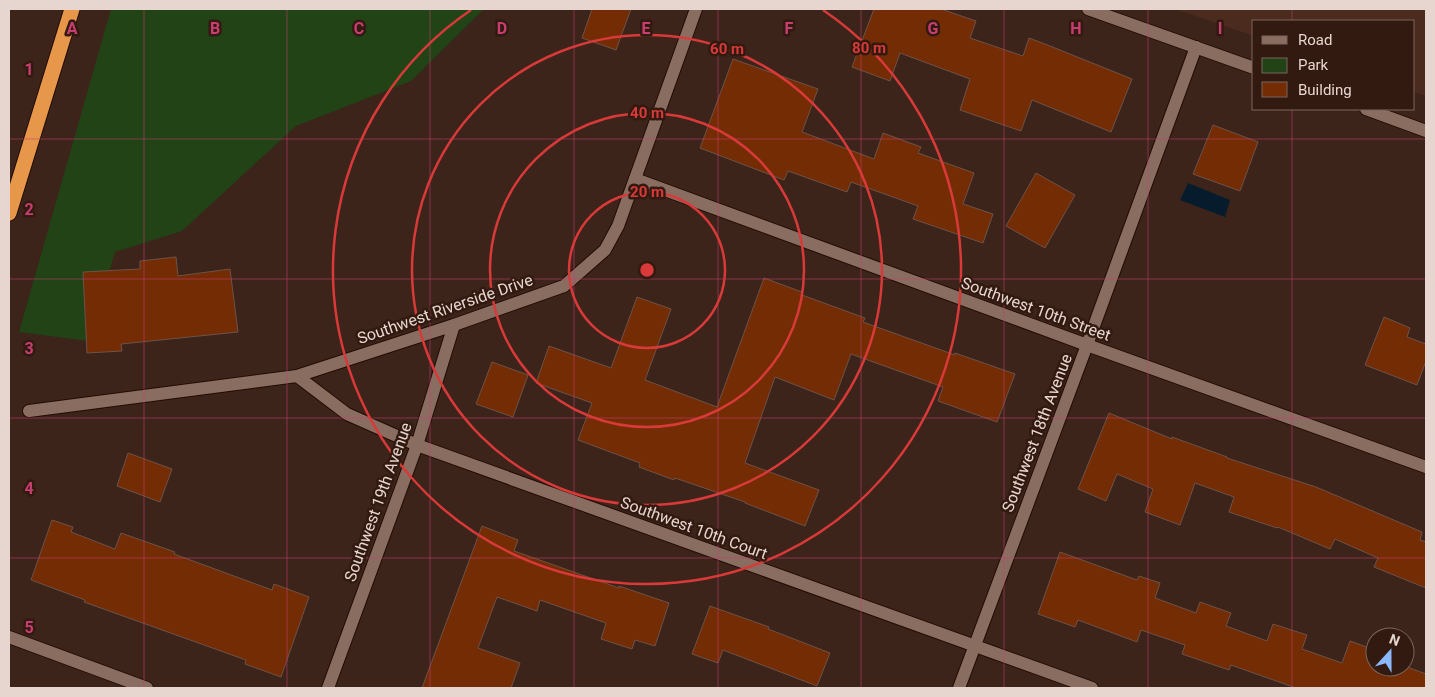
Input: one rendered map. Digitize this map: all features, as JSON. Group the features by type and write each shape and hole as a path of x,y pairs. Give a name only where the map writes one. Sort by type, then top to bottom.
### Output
{"highway":[{"path":"9,213 72,9"}],"street":[{"name":"Southwest Riverside Drive","path":"29,411 297,376 454,325 564,286 605,250 618,226 696,9"},
{"path":"1088,9 1252,67"},
{"name":"Southwest 18th Avenue","path":"959,688 1196,48"},
{"path":"1369,110 1426,130"},
{"name":"Southwest 10th Street","path":"635,179 1426,467"},
{"name":"Southwest 19th Avenue","path":"328,688 416,445 454,325"},
{"name":"Southwest 10th Court","path":"297,376 347,414 416,445 1092,688"},
{"path":"9,637 147,688"}],"shaded area":[{"path":"1175,9 1426,9 1426,96 1415,92 1415,20 1252,20 1252,35"}],"green space":[{"path":"111,9 484,9 411,81 296,126 182,231 115,252 88,341 19,332"}],"water":[{"path":"1188,183 1230,200 1225,217 1180,200"}],"building":[{"path":"592,9 631,9 616,50 582,38"},
{"path":"874,9 941,9 976,21 970,38 1023,56 1029,38 1132,79 1111,132 1032,100 1021,131 960,110 970,79 900,53 890,81 852,67"},
{"path":"733,59 818,89 802,132 874,159 883,133 921,147 918,153 974,173 963,204 993,214 983,243 913,219 918,206 851,182 847,192 788,171 784,180 700,148"},
{"path":"1213,125 1258,142 1240,191 1193,174"},
{"path":"1036,173 1075,195 1045,248 1006,226"},
{"path":"176,257 178,276 230,269 238,332 121,344 122,351 87,353 83,272 140,269 140,261"},
{"path":"764,278 802,292 802,295 865,318 863,322 1015,374 997,422 938,401 943,387 851,354 834,400 775,377 745,463 819,490 805,526 745,502 639,467 640,463 578,440 592,403 536,383 549,346 611,368 637,297 671,309 645,380 717,407"},
{"path":"1384,317 1410,328 1407,337 1426,344 1426,361 1417,385 1365,365"},
{"path":"492,362 528,375 513,417 476,404"},
{"path":"1109,413 1172,439 1172,437 1227,458 1316,487 1422,532 1420,540 1426,542 1426,588 1374,567 1378,558 1335,539 1330,549 1278,527 1229,512 1234,497 1195,483 1180,525 1145,512 1153,489 1117,474 1106,501 1078,489"},
{"path":"128,453 172,469 160,502 117,486"},
{"path":"52,520 73,527 71,532 115,549 121,533 272,590 274,584 309,597 281,677 245,664 246,660 84,602 85,600 31,580"},
{"path":"482,526 518,540 514,551 619,588 619,586 669,603 655,646 635,640 632,649 601,639 606,623 540,600 537,611 497,597 478,648 520,663 511,688 422,688"},
{"path":"1060,552 1137,580 1139,576 1160,583 1155,598 1196,613 1200,602 1231,613 1226,626 1267,641 1273,624 1307,635 1302,649 1342,663 1350,641 1365,646 1365,677 1415,677 1415,670 1426,674 1426,688 1296,688 1231,665 1229,670 1182,654 1185,645 1141,630 1137,642 1078,620 1075,627 1038,614"},
{"path":"710,606 769,627 768,629 830,653 817,686 723,650 718,663 692,654"}]}
